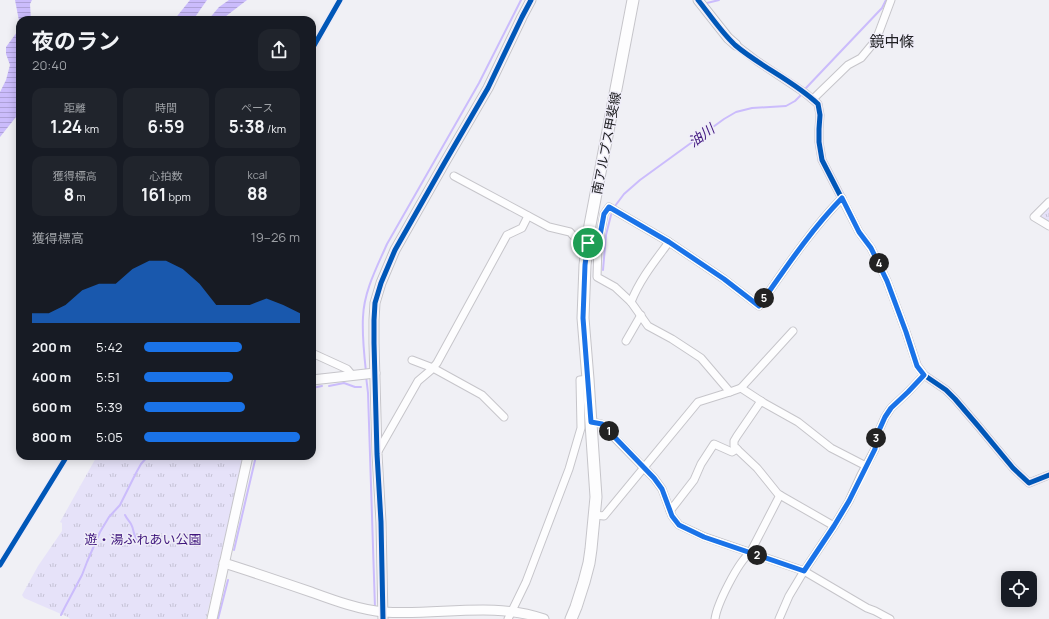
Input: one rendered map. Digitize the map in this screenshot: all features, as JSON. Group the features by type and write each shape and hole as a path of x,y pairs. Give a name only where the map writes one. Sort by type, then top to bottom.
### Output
{"main road":[{"name":"南アルプス甲斐線","path":"570,619 576,607 589,563 596,498 583,318 585,265 593,244 633,0"}],"street":[{"path":"383,615 381,522 377,454 374,320 375,303 381,283 395,250 488,88 531,0"},
{"path":"698,0 728,38 736,45 818,104 820,115 819,142 822,160 859,232 871,248 887,281 917,366 924,375 946,390 1013,468 1029,483 1049,475"},
{"path":"813,99 848,65 861,58 876,40 891,0"},
{"path":"454,176 549,227 570,232 577,240 593,244"},
{"path":"730,392 701,358 672,339 648,326 631,302 615,287 597,277 593,244 604,214 609,207 669,242 724,279 759,306 798,250 827,213 842,198"},
{"path":"1049,202 1034,218 1049,226"},
{"path":"377,454 418,381 437,363 507,235 522,228 528,216"},
{"path":"631,302 636,289 646,272 669,242"},
{"path":"626,341 641,315"},
{"path":"594,515 604,516 698,402 741,388 793,331"},
{"path":"316,355 347,369 352,375"},
{"path":"412,360 433,368 482,395 504,417"},
{"path":"316,380 375,373"},
{"path":"779,619 789,596 849,501 875,449 877,435 885,417 891,408 924,375"},
{"path":"510,615 526,582 569,469 580,428 580,380 588,380"},
{"path":"741,388 798,422 831,448 866,466"},
{"path":"761,401 737,436 734,441 734,446 757,468 778,494 834,526"},
{"path":"591,422 602,424 662,489 672,516 679,525 704,537 804,571 867,608 890,619"},
{"path":"670,511 694,480 701,464 714,444 732,452 737,449"},
{"path":"212,619 247,460"},
{"path":"716,619 719,605 731,580 745,556 750,553 780,495"},
{"path":"224,563 383,615 403,612 492,610 510,615 537,616 544,619"}],"green space":[{"path":"1049,202 1049,225 1036,215"},
{"name":"遊・湯ふれあい公園","path":"95,460 243,460 206,619 70,619 24,598 22,595 38,566 62,531 62,523 60,522"}],"shaded area":[{"path":"15,0 32,0 30,4 31,16 18,16"},
{"path":"190,0 207,0 196,16 177,16"},
{"path":"229,0 247,0 226,16 211,16 219,7"},
{"path":"16,33 16,117 0,137 0,92 6,80 10,65 6,54 6,47"}],"waterway":[{"path":"366,372 363,317 368,289 375,270 387,244 479,83 521,0"},
{"path":"707,3 719,0"},
{"name":"油川","path":"806,88 882,8 886,0"},
{"name":"油川","path":"615,206 624,194 640,180 724,119 736,112 752,108 786,106 795,101 802,94"},
{"name":"油川","path":"603,270 606,235 611,215"},
{"path":"366,376 368,393 375,608"},
{"path":"329,386 344,383 355,387 361,387"},
{"path":"316,387 322,386"},
{"path":"61,615 82,575 100,532 109,517 120,505 136,473 144,460"},
{"path":"234,550 255,460"},
{"path":"125,515 131,524 135,538 139,543"},
{"path":"218,619 228,580"}],"cycle path":[{"path":"316,42 340,0"},
{"path":"383,619 374,343 375,303 381,283 395,250 488,88 531,0"},
{"path":"698,0 720,29 735,45 799,88 818,104 820,115 819,142 822,160 859,232 871,248 887,281 917,365 924,375 946,390 955,399 1013,468 1029,483 1049,475"},
{"path":"0,565 65,460"}],"district":[{"name":"鏡中條","path":"892,41"}],"route":[{"path":"842,198 859,232 871,248 887,281 917,366 924,375 891,408 885,417 877,435 875,449 849,501 804,571 704,537 679,525 672,516 662,489 654,478 602,424 591,422 583,318 585,265 588,243 598,246 604,214 609,207 669,242 724,279 759,306 798,250 827,213 842,198"}]}
